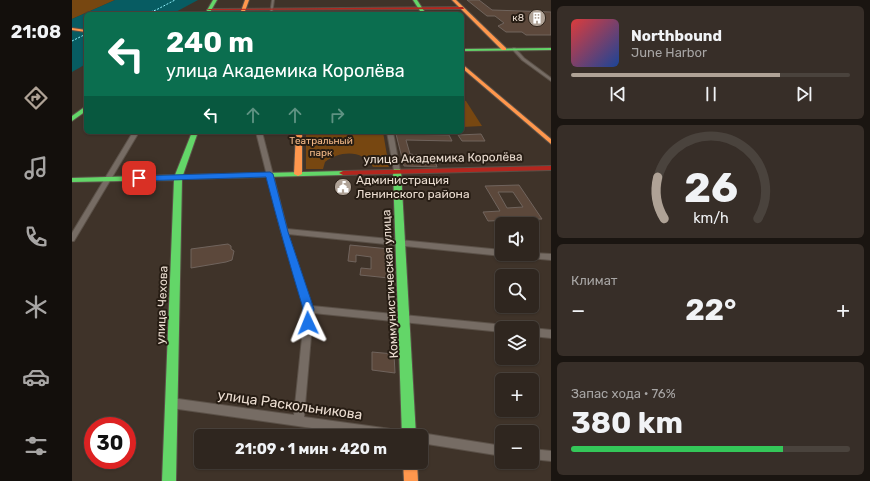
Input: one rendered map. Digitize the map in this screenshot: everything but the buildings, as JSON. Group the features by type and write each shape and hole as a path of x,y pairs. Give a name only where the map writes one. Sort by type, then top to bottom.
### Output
{"main road":[{"path":"208,12 215,0"},
{"path":"243,12 247,0"},
{"path":"300,0 300,12"},
{"path":"408,0 418,9"},
{"path":"454,0 503,48 551,48"},
{"path":"208,12 300,12 463,8"},
{"path":"72,29 84,31"},
{"path":"464,49 551,48"},
{"path":"464,66 551,142"},
{"path":"72,119 84,110"},
{"name":"улица Чехова","path":"168,481 178,177 195,134"},
{"path":"298,174 299,134"},
{"name":"улица Академика Королёва","path":"72,180 551,168"},
{"name":"Коммунистическая улица","path":"397,171 409,429"},
{"path":"410,469 411,481"}],"street":[{"path":"271,12 273,0"},
{"path":"514,49 523,59 551,80"},
{"path":"72,239 135,134"},
{"path":"260,134 284,232 309,309 299,421"},
{"name":"Коммунистическая улица","path":"390,134 397,171"},
{"path":"284,232 400,244 495,251"},
{"path":"539,256 551,257"},
{"path":"309,309 495,327"},
{"path":"539,333 551,334"},
{"name":"улица Раскольникова","path":"170,403 356,429"},
{"path":"428,439 495,450"},
{"path":"539,455 551,456"}],"green space":[{"path":"72,0 115,0 88,12 84,12 84,14 72,19"},
{"path":"464,100 466,101 482,126 464,127"},
{"name":"Театральный парк","path":"306,134 383,134 389,167 373,167 369,161 363,157 344,154 331,158 325,162 323,169 306,169"}],"water":[{"path":"115,0 198,0 176,12 88,12"},
{"path":"84,14 84,65 72,72 72,19"}],"ferry route":[{"path":"150,12 175,0"},
{"path":"72,41 84,35"}],"traffic: fast":[{"path":"208,12 215,0"},
{"path":"415,0 423,12"},
{"path":"464,50 551,49"},
{"path":"72,119 84,110"},
{"path":"169,481 178,177 194,134"},
{"path":"397,171 409,429"},
{"path":"72,180 343,173"}],"traffic: slow":[{"path":"243,12 247,0"},
{"path":"454,0 504,49"},
{"path":"72,29 84,31"},
{"path":"464,67 551,142"},
{"path":"298,174 299,134"},
{"path":"410,469 411,481"}],"traffic: jam":[{"path":"209,10 463,8"},
{"path":"343,173 551,168"}],"place":[{"name":"к8","path":"537,18"},
{"name":"Администрация Ленинского района","path":"343,187"}],"route":[{"path":"139,178 270,174 284,232 309,309 308,323"}]}
